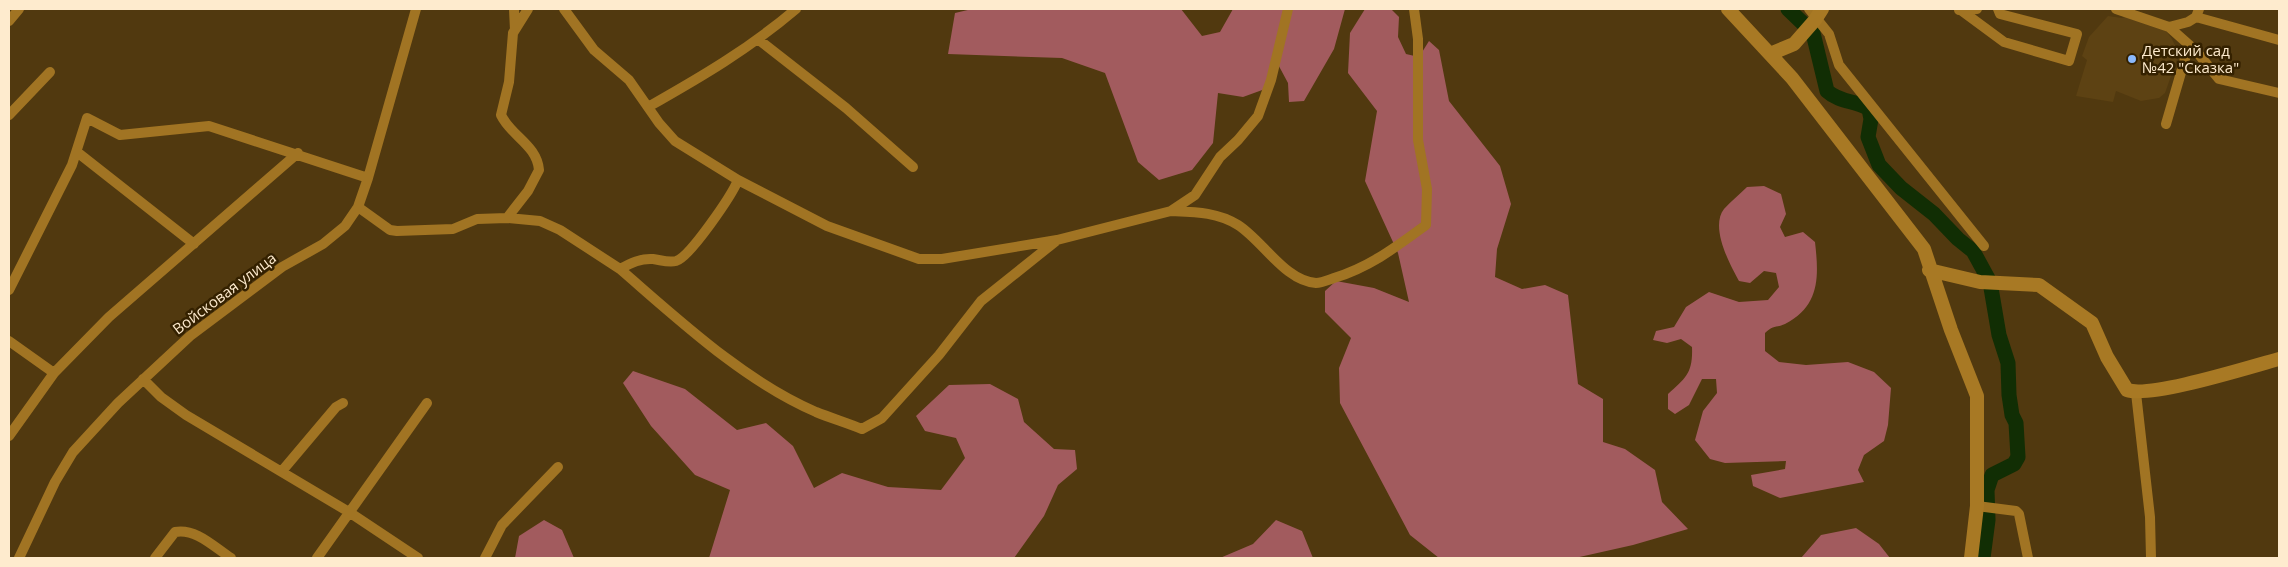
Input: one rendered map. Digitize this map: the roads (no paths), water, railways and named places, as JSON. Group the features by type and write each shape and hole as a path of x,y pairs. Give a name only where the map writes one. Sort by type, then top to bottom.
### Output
{"street":[{"path":"9,21 20,9"},
{"name":"Войсковая улица","path":"19,558 55,482 74,452 143,379 190,336 282,267 302,258 337,234 358,207 416,9"},
{"path":"507,218 528,191 540,170 536,155 504,122 501,114 509,82 515,30 514,9"},
{"path":"515,30 528,9"},
{"path":"564,9 594,50 629,80 674,141 738,180 827,226 919,259 961,256 1057,240 1171,211 1195,195 1220,157 1238,140 1258,116 1271,80 1288,9"},
{"path":"648,107 705,75 759,40 796,9"},
{"path":"1171,211 1219,216 1238,225 1292,275 1306,282 1318,283 1369,265 1426,225 1426,189 1418,140 1418,39 1414,9"},
{"path":"1728,9 1792,78 1924,249 1929,270 1977,396 1979,452 1977,506 1971,558"},
{"path":"1959,10 1975,9"},
{"path":"1959,10 2004,42 2069,61 2077,34 2000,14 1998,9"},
{"path":"2116,9 2169,28 2190,45 2219,79 2279,93"},
{"path":"1770,54 1794,44 1816,12 1829,34 1839,65 1984,246"},
{"path":"2169,28 2188,22 2198,13 2279,40"},
{"path":"759,40 846,108 913,167"},
{"path":"2166,124 2190,45"},
{"path":"9,115 50,72"},
{"path":"9,290 72,165 87,118 120,135 209,126 368,178"},
{"path":"77,152 194,244"},
{"path":"9,436 54,373 109,317 298,154"},
{"path":"620,269 645,259 674,261 688,254 733,194 738,180"},
{"path":"358,207 390,230 397,231 453,229 477,219 507,218 540,222 560,230 620,269 686,326 760,381 815,411 862,429 882,418 939,355 981,301 1057,240"},
{"path":"1929,270 1980,282 2039,285 2092,323 2107,357 2127,390 2136,393 2184,384 2279,359"},
{"path":"9,341 54,373"},
{"path":"143,379 186,416 349,512 418,558"},
{"path":"2136,393 2150,517 2151,558"},
{"path":"282,471 336,407 343,403"},
{"path":"318,558 427,403"},
{"path":"485,558 502,526 558,467"},
{"path":"1977,506 2019,514 2028,558"},
{"path":"155,558 175,532 183,530 191,531 231,558"}],"waterway":[{"path":"1788,9 1813,33 1827,91 1837,98 1869,109 1871,119 1868,137 1879,165 1901,188 1934,214 1958,239 1973,251 1990,282 1999,335 2008,363 2009,395 2012,415 2016,423 2018,457 2014,464 1992,475 1987,490 1988,520 1983,558"}],"place":[{"name":"Детский сад №42 \"Сказка\"","path":"2132,59"}]}
